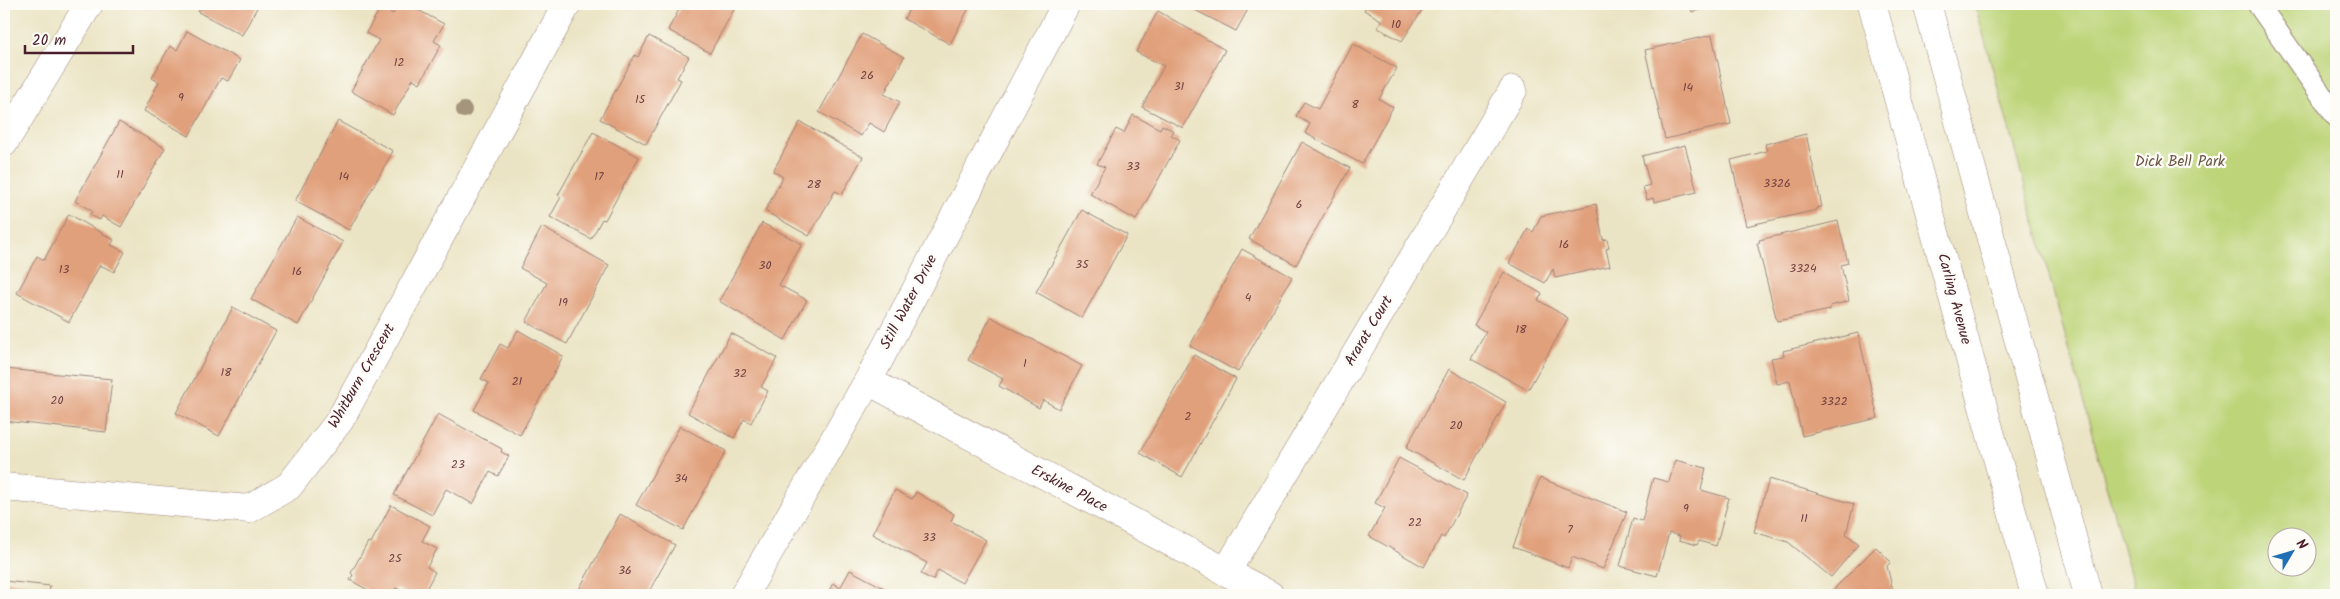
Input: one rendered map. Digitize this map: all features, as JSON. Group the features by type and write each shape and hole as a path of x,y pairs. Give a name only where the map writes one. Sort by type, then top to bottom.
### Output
{"street":[{"path":"4,143 89,4"},
{"name":"Whitburn Crescent","path":"4,487 249,509 290,486 340,420 567,4"},
{"name":"Still Water Drive","path":"744,595 868,381 1066,4"},
{"name":"Carling Avenue","path":"1872,4 2035,595"},
{"path":"1926,4 2088,595"},
{"name":"Ararat Court","path":"1226,572 1513,90"},
{"name":"Erskine Place","path":"868,381 1270,595"}],"lane":[{"path":"2258,4 2336,116"}],"green space":[{"name":"Dick Bell Park","path":"1975,4 2336,4 2334,23 2336,27 2336,595 2136,595"}],"building":[{"path":"203,4 259,4 242,35 198,12"},
{"path":"399,4 407,4 444,24 434,41 441,45 420,83 413,79 393,115 351,91 379,40 366,33 381,7 393,14"},
{"path":"682,4 737,4 710,53 668,30"},
{"path":"912,4 971,4 950,44 904,19"},
{"path":"1183,4 1251,4 1236,31"},
{"path":"1368,4 1426,4 1402,41 1378,28 1381,20 1364,10"},
{"path":"1689,4 1716,4 1692,12"},
{"path":"1158,11 1225,50 1183,128 1142,107 1164,66 1136,52"},
{"path":"187,31 240,60 228,81 221,78 189,136 144,111 159,82 152,78 170,46 177,50"},
{"path":"862,34 904,57 884,94 900,102 884,132 869,123 861,136 819,112"},
{"path":"1712,35 1731,124 1665,139 1645,50"},
{"path":"649,36 689,57 677,78 681,80 646,144 600,119 635,55 638,57"},
{"path":"1353,44 1397,68 1379,99 1393,107 1362,164 1305,133 1310,124 1296,116 1304,102 1318,109"},
{"path":"1133,115 1160,129 1162,125 1174,131 1171,135 1180,140 1136,220 1090,194 1105,167 1097,164 1116,129 1124,133"},
{"path":"338,121 393,151 349,230 295,201"},
{"path":"119,122 165,148 121,227 102,216 100,220 90,215 92,211 75,201"},
{"path":"800,122 863,157 842,194 835,191 809,236 765,211 783,177 773,171"},
{"path":"593,132 639,157 605,220 602,219 591,239 550,217 561,197 558,195"},
{"path":"1806,134 1822,207 1816,208 1817,210 1746,226 1731,160 1767,151 1765,144"},
{"path":"1302,142 1350,168 1296,265 1249,239"},
{"path":"1685,145 1697,192 1654,202 1653,198 1647,200 1643,187 1650,185 1642,156"},
{"path":"1596,204 1603,240 1607,239 1609,248 1606,249 1610,266 1555,278 1553,269 1545,283 1509,263 1528,229 1533,232 1541,216"},
{"path":"1082,210 1127,235 1082,318 1036,292"},
{"path":"69,214 114,240 111,245 125,252 114,272 100,265 69,322 17,293 37,256 44,260"},
{"path":"297,217 343,242 298,325 251,299"},
{"path":"1838,221 1848,263 1841,265 1849,301 1830,306 1830,310 1777,321 1757,243 1760,243 1759,240"},
{"path":"762,223 802,244 779,285 807,300 785,340 719,301"},
{"path":"542,227 609,265 567,344 526,322 547,283 520,268"},
{"path":"1242,249 1292,277 1238,372 1190,346"},
{"path":"1504,272 1542,294 1538,300 1568,318 1528,390 1471,359 1486,332 1474,325"},
{"path":"233,307 276,331 219,436 176,413"},
{"path":"991,317 1082,366 1059,409 1043,400 1039,408 999,386 1003,379 968,360"},
{"path":"518,330 563,356 520,435 474,410 489,383 481,379 500,344 508,348"},
{"path":"731,333 777,358 761,387 768,391 751,423 744,419 734,438 688,413"},
{"path":"1858,333 1878,418 1802,436 1790,381 1777,384 1771,358 1784,356 1783,351"},
{"path":"1194,355 1236,379 1182,477 1140,453"},
{"path":"5,369 112,379 106,432 4,421"},
{"path":"1449,369 1506,402 1464,480 1406,448"},
{"path":"438,414 502,449 501,452 509,456 498,476 490,472 473,504 446,489 432,515 394,495"},
{"path":"680,426 726,451 683,530 636,505"},
{"path":"1399,458 1467,495 1444,538 1441,536 1424,567 1369,536 1385,508 1375,503"},
{"path":"1675,460 1706,468 1701,490 1729,498 1716,546 1699,541 1697,545 1679,540 1680,536 1669,533 1657,576 1620,566 1633,518 1642,521 1653,478 1669,482"},
{"path":"1540,478 1627,512 1603,569 1572,557 1568,568 1513,547"},
{"path":"1769,479 1854,504 1846,534 1859,544 1831,577 1788,542 1754,532"},
{"path":"895,490 912,499 916,492 954,514 951,521 986,540 962,583 938,570 933,580 921,574 927,563 872,534"},
{"path":"391,505 430,526 422,541 437,549 427,567 435,572 423,595 409,595 396,588 392,595 377,595 350,580 353,575 351,573 368,542 371,543"},
{"path":"620,514 675,545 647,595 576,595"},
{"path":"1876,547 1891,562 1887,566 1894,595 1838,595 1833,590"},
{"path":"850,570 897,595 827,595 833,583 840,588"},
{"path":"4,581 50,586 49,595 4,595"}]}
